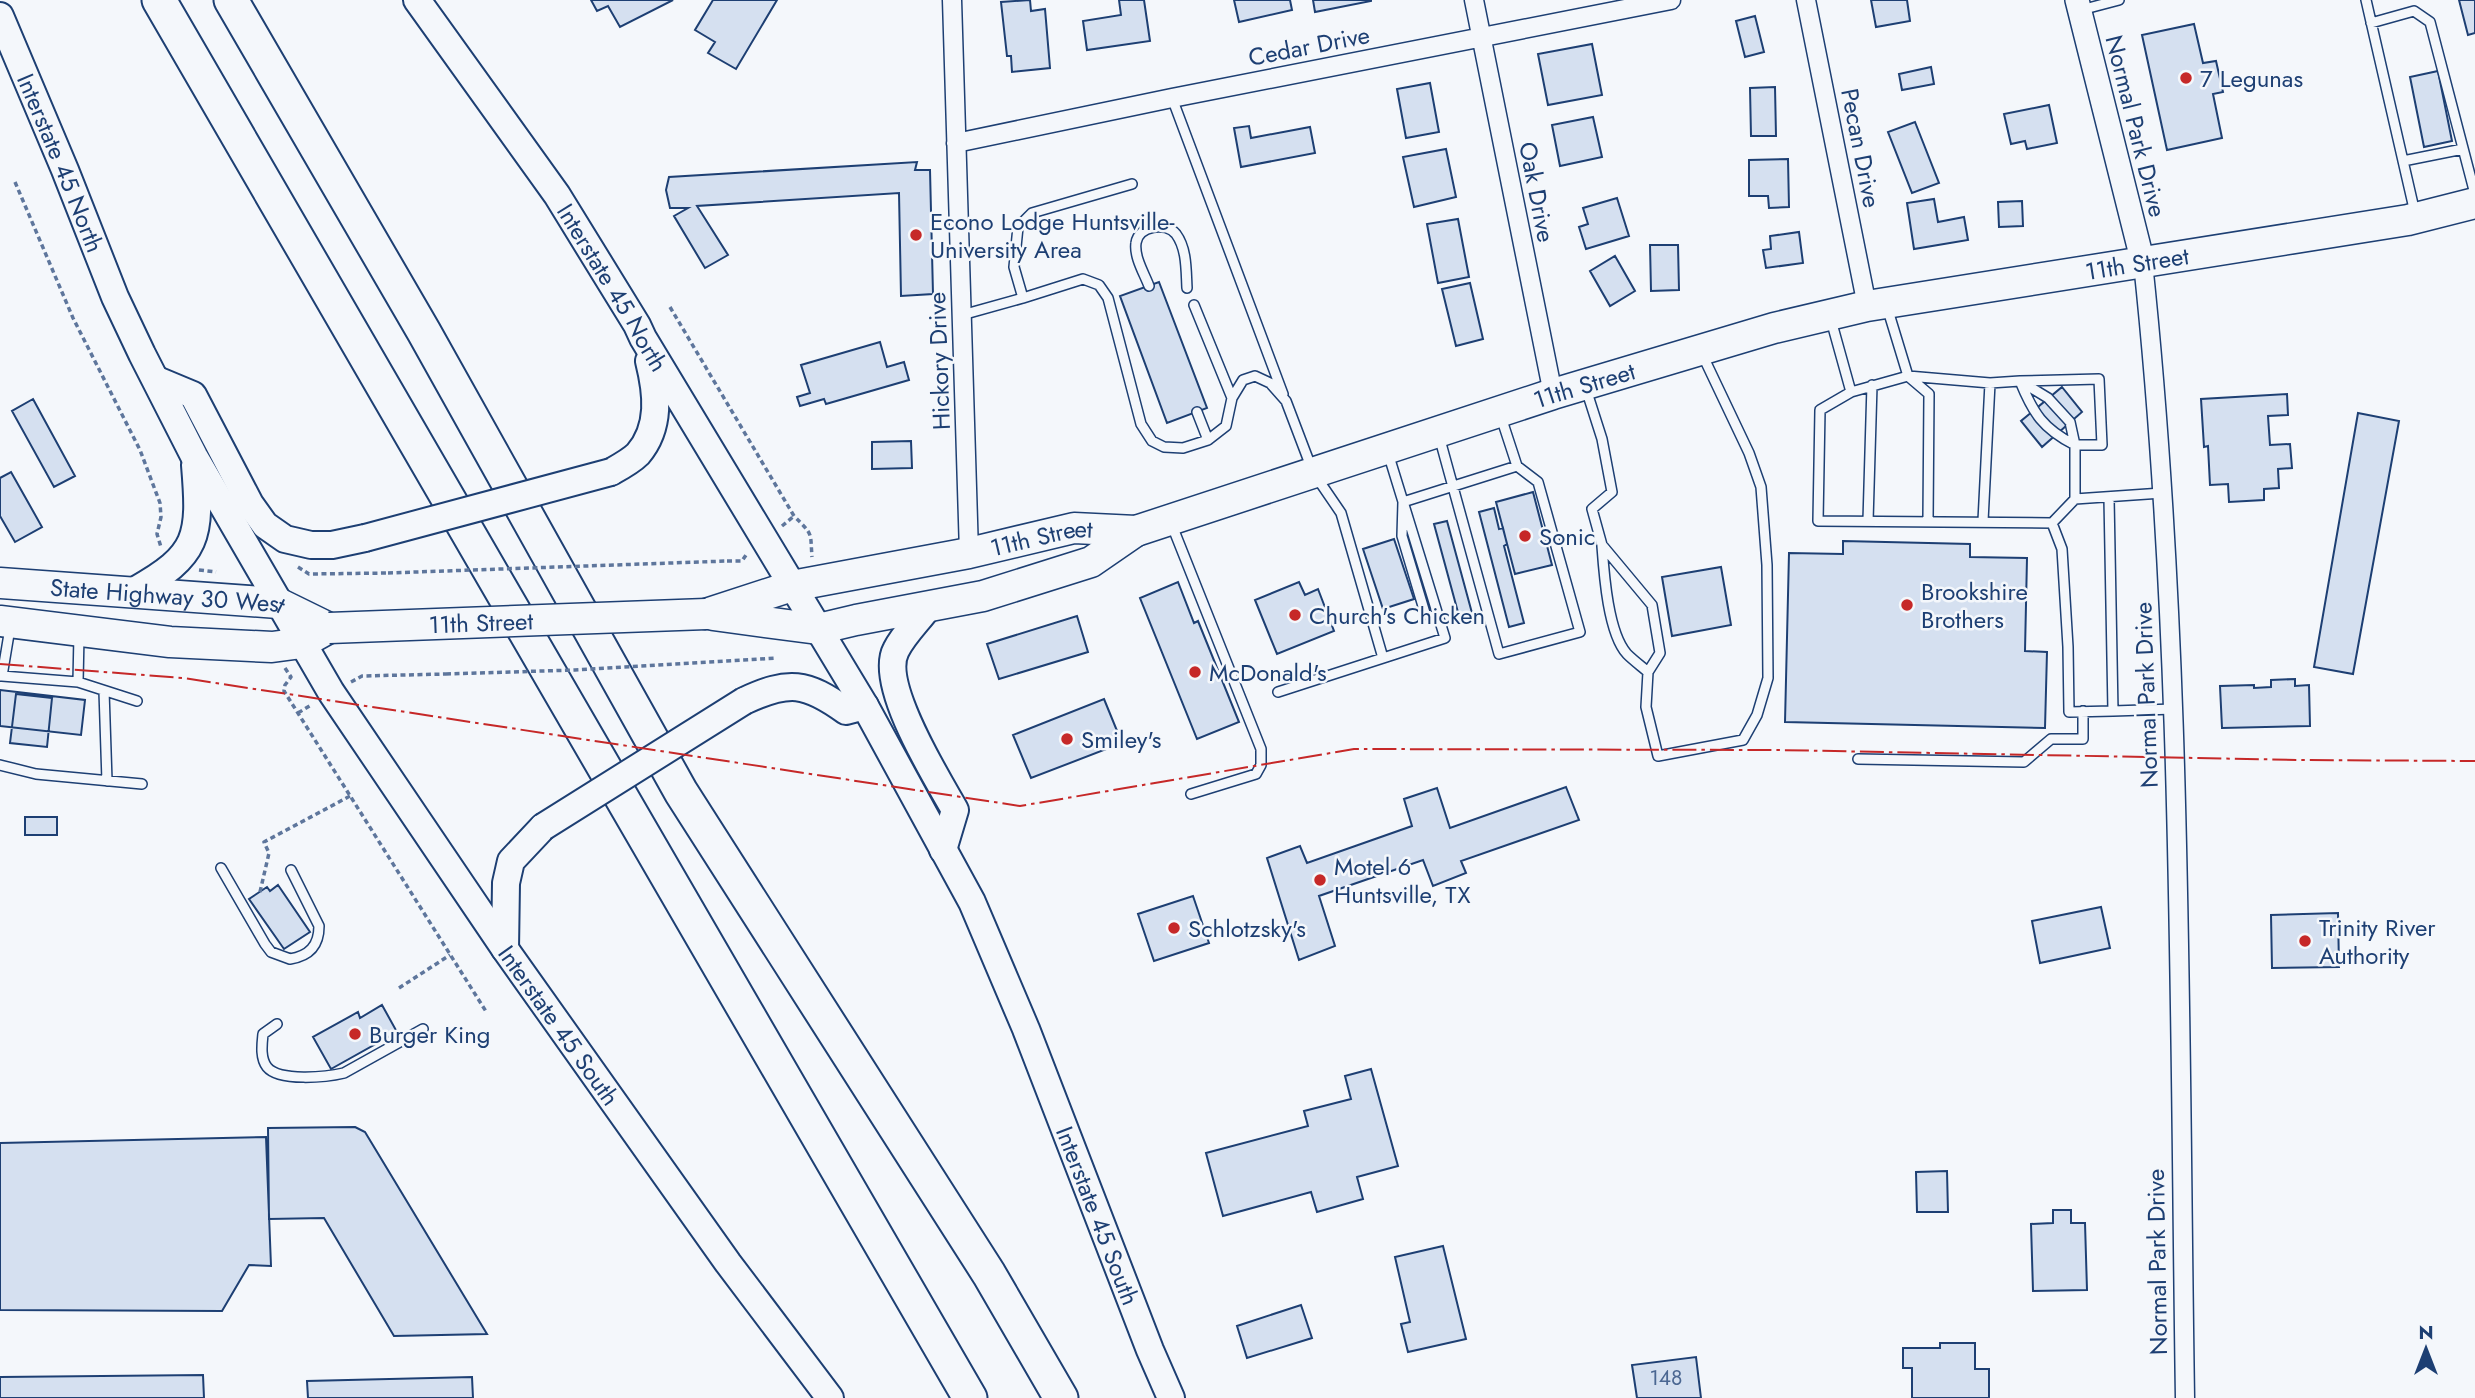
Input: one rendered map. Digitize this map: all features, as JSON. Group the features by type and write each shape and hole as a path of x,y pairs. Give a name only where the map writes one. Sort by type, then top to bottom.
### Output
{"highway":[{"path":"159,0 970,1398"},
{"path":"231,0 424,332 681,792 982,1263 1061,1398"},
{"path":"256,0 285,67 424,332"},
{"path":"1023,1331 1070,1398"}],"main road":[{"name":"Interstate 45 North","path":"417,0 557,195 638,325 643,338 792,586"},
{"name":"Interstate 45 North","path":"0,16 115,297 194,456 302,643"},
{"name":"11th Street","path":"302,643 329,628 706,614 818,629 983,596 1091,562 1136,531 1499,411 1774,328 1877,305 2417,218 2475,203"},
{"path":"157,380 193,395 250,504 265,525 285,539 311,545 332,545 611,472 636,456 650,436 656,410 655,383 643,338"},
{"path":"134,591 165,574 180,562 190,547 197,522 194,456"},
{"name":"11th Street","path":"706,614 792,586 969,553 1074,528 1136,531"},
{"path":"1035,579 1035,565 1042,559 1136,531"},
{"name":"State Highway 30 West","path":"0,583 278,603 329,628"},
{"name":"Interstate 45 South","path":"792,586 865,706 972,902 1026,1028 1171,1398"},
{"path":"929,606 895,651 892,662 896,695 955,810 943,850"},
{"name":"State Highway 30 West","path":"5,622 170,642 272,647 302,643"},
{"name":"Interstate 45 South","path":"302,643 331,692 505,949 728,1263 830,1398"},
{"path":"505,949 506,883 511,861 542,827 744,701 771,689 796,687 821,693 846,711 865,706"}],"street":[{"name":"Hickory Drive","path":"951,0 969,553"},
{"name":"Oak Drive","path":"1474,0 1553,394"},
{"name":"Cedar Drive","path":"956,143 1671,0"},
{"name":"Pecan Drive","path":"1806,0 1877,305"},
{"name":"Normal Park Drive","path":"2078,5 2143,263 2155,372 2174,709 2185,1398"}],"lane":[{"path":"2078,5 2119,0"},
{"path":"2366,0 2417,218"},
{"path":"2371,23 2414,11 2430,22 2475,194"},
{"path":"1172,98 1313,472 1341,513 1383,658"},
{"path":"2403,161 2463,149"},
{"path":"1023,298 1014,267 1018,227 1032,213 1132,184"},
{"path":"1149,286 1137,257 1136,243 1139,234 1158,226 1167,227 1176,234 1186,263 1187,288"},
{"path":"962,315 1083,279 1098,285 1108,298 1141,424 1152,441 1164,447 1183,448 1208,440 1226,426 1232,398 1243,380 1255,376 1270,383 1286,401"},
{"path":"1194,305 1232,398"},
{"path":"1877,305 1908,376 1929,394 1928,520"},
{"path":"1829,315 1851,392"},
{"path":"1602,545 1652,605 1660,653 1648,672 1646,706 1658,756 1743,740 1757,715 1768,678 1767,565 1761,487 1749,453 1700,350"},
{"path":"2020,381 2032,411 2055,435 2075,445 2102,445 2099,379 2020,381 1990,383 1908,376 1872,385 1851,392 1820,410 1818,521 2052,523 2075,499 2075,445 2070,422 2048,398 2020,381"},
{"path":"1983,521 1990,383"},
{"path":"1585,384 1602,439 1612,492 1591,509 1602,545 1606,594 1625,652 1648,672"},
{"path":"1868,521 1872,385"},
{"path":"1438,431 1499,654 1580,632 1538,482 1517,466 1499,411"},
{"path":"1197,412 1208,440"},
{"path":"1278,692 1445,638 1386,448"},
{"path":"1403,502 1517,466"},
{"path":"2075,499 2162,493"},
{"path":"2109,498 2113,711"},
{"path":"1170,520 1261,749 1261,765 1256,774 1191,794"},
{"path":"2052,523 2062,549 2069,712 2174,709"},
{"path":"5,622 1,676 78,682 137,701"},
{"path":"78,682 79,630"},
{"path":"104,691 107,781"},
{"path":"1858,760 2024,762 2051,739 2083,739 2083,711"},
{"path":"0,765 36,774 142,784"},
{"path":"221,868 271,952 290,959 308,953 319,936 319,926 291,870"},
{"path":"277,1024 263,1034 262,1053 265,1065 273,1072 288,1076 330,1077 344,1073 423,1029"}],"path":[{"path":"670,307 794,516 813,539 813,560 828,581"},
{"path":"388,573 727,561"},
{"path":"298,713 362,676 575,670 777,658"},
{"path":"260,892 269,853 264,842 350,796"},
{"path":"399,988 450,955"}],"building":[{"path":"591,0 673,0 620,27 608,6 597,11"},
{"path":"713,0 777,0 736,69 708,53 715,42 695,30"},
{"path":"1030,0 1031,11 1045,9 1050,68 1012,72 1011,56 1007,56 1001,2"},
{"path":"1119,0 1144,0 1150,41 1087,50 1083,21 1121,15"},
{"path":"1234,0 1290,0 1292,10 1239,22"},
{"path":"1313,0 1371,0 1371,1 1315,12"},
{"path":"1871,0 1907,0 1910,21 1876,27"},
{"path":"2459,0 2475,0 2475,33 2468,35"},
{"path":"1755,16 1764,52 1745,57 1736,21"},
{"name":"7 Legunas","path":"2194,24 2203,63 2216,61 2223,92 2213,94 2222,138 2167,150 2142,35"},
{"path":"1592,44 1602,95 1548,105 1538,54"},
{"path":"1931,67 1934,84 1902,90 1899,74"},
{"path":"2438,71 2452,141 2424,147 2410,77"},
{"path":"1430,83 1439,132 1406,138 1397,89"},
{"path":"1775,87 1776,136 1751,136 1750,88"},
{"path":"2049,105 2057,143 2027,149 2025,141 2011,144 2004,114"},
{"path":"1593,117 1602,157 1560,166 1552,125"},
{"path":"1915,122 1939,183 1912,193 1888,132"},
{"path":"1249,126 1251,138 1310,127 1315,153 1241,167 1234,128"},
{"path":"1446,149 1456,197 1414,207 1403,157"},
{"path":"1788,159 1789,207 1769,208 1768,196 1749,196 1749,160"},
{"name":"Econo Lodge Huntsville- University Area","path":"917,162 915,170 930,170 933,294 901,296 899,193 697,206 728,255 705,268 674,216 688,208 670,208 666,190 669,177"},
{"path":"1617,198 1629,236 1586,249 1579,227 1588,224 1583,208"},
{"path":"1934,199 1938,222 1964,217 1968,240 1914,249 1907,203"},
{"path":"2022,201 2023,226 1999,227 1998,202"},
{"path":"1458,219 1469,277 1438,283 1427,224"},
{"path":"1799,232 1803,263 1766,268 1763,250 1771,249 1770,236"},
{"path":"1650,245 1678,245 1679,290 1651,291"},
{"path":"1615,256 1635,291 1610,306 1590,271"},
{"path":"1159,282 1207,408 1167,423 1120,296"},
{"path":"1470,283 1483,339 1456,346 1442,289"},
{"path":"880,342 887,367 904,362 909,380 826,404 824,399 800,406 797,397 810,393 801,365"},
{"path":"2062,387 2082,412 2042,447 2021,421"},
{"path":"2287,394 2288,415 2268,416 2270,445 2290,444 2292,468 2278,469 2279,488 2264,489 2264,500 2229,502 2228,484 2210,485 2201,399"},
{"path":"33,399 75,476 54,487 12,411"},
{"path":"2358,413 2399,421 2353,674 2314,667"},
{"path":"911,441 912,468 872,469 872,442"},
{"path":"11,472 42,527 15,542 0,516 0,478"},
{"name":"Sonic","path":"1533,492 1552,565 1515,574 1496,502"},
{"path":"1494,508 1499,529 1503,528 1507,544 1504,546 1524,623 1509,627 1479,512"},
{"path":"1447,521 1472,613 1459,616 1434,524"},
{"path":"1394,539 1414,599 1383,609 1363,549"},
{"name":"Brookshire Brothers","path":"1843,541 1970,544 1970,557 2027,558 2025,651 2047,652 2045,728 1785,722 1789,553 1843,554"},
{"path":"1721,567 1731,625 1672,636 1662,577"},
{"name":"McDonald's","path":"1178,582 1194,623 1198,621 1239,722 1197,739 1140,598"},
{"name":"Church's Chicken","path":"1299,582 1305,595 1318,589 1334,631 1277,654 1255,600"},
{"path":"1077,616 1088,652 999,679 987,644"},
{"path":"2295,679 2295,686 2309,685 2310,726 2222,728 2220,686 2271,687 2271,680"},
{"path":"0,690 85,700 81,735 0,726"},
{"path":"16,694 52,698 47,747 10,743"},
{"name":"Smiley's","path":"1104,699 1122,743 1031,778 1013,735"},
{"name":"Motel 6 Huntsville, TX","path":"1566,787 1579,820 1461,861 1466,873 1433,886 1423,860 1319,896 1335,946 1299,960 1267,858 1300,846 1307,863 1412,826 1404,799 1437,788 1450,828"},
{"path":"25,817 57,817 57,835 25,835"},
{"path":"278,885 310,932 284,949 249,899 267,887 270,891"},
{"name":"Schlotzsky's","path":"1193,896 1209,943 1154,961 1138,914"},
{"path":"2101,907 2110,948 2040,963 2032,921"},
{"name":"Trinity River Authority","path":"2338,913 2339,967 2272,968 2271,915"},
{"name":"Burger King","path":"382,1005 397,1032 331,1069 313,1037 358,1012 360,1018"},
{"path":"1371,1069 1398,1166 1357,1177 1363,1199 1317,1212 1311,1192 1223,1216 1206,1153 1308,1126 1304,1111 1351,1099 1345,1076"},
{"path":"355,1127 365,1132 487,1334 394,1336 324,1218 269,1219 268,1128"},
{"path":"266,1137 271,1266 249,1265 222,1311 0,1310 0,1143"},
{"path":"1947,1171 1948,1212 1917,1212 1916,1172"},
{"path":"2053,1210 2071,1210 2071,1223 2085,1223 2087,1290 2033,1291 2031,1224 2053,1223"},
{"path":"1443,1246 1466,1339 1408,1352 1401,1324 1410,1322 1395,1257"},
{"path":"1301,1305 1312,1338 1247,1358 1237,1326"},
{"path":"1940,1343 1975,1343 1975,1369 1989,1369 1989,1398 1912,1398 1912,1368 1903,1368 1903,1348 1940,1348"},
{"path":"1696,1357 1701,1398 1637,1398 1632,1365"},
{"path":"203,1375 204,1398 0,1398 0,1377"},
{"path":"472,1377 473,1398 308,1398 307,1381"}],"power":[{"path":"0,664 183,678 1020,806 1354,749 1777,750 2475,761"}],"place":[{"name":"7 Legunas","path":"2186,78"},
{"name":"Econo Lodge Huntsville- University Area","path":"916,235"},
{"name":"Sonic","path":"1525,536"},
{"name":"Brookshire Brothers","path":"1907,605"},
{"name":"Church's Chicken","path":"1295,615"},
{"name":"McDonald's","path":"1195,672"},
{"name":"Smiley's","path":"1067,739"},
{"name":"Motel 6 Huntsville, TX","path":"1320,880"},
{"name":"Schlotzsky's","path":"1174,928"},
{"name":"Trinity River Authority","path":"2305,941"},
{"name":"Burger King","path":"355,1034"}]}
